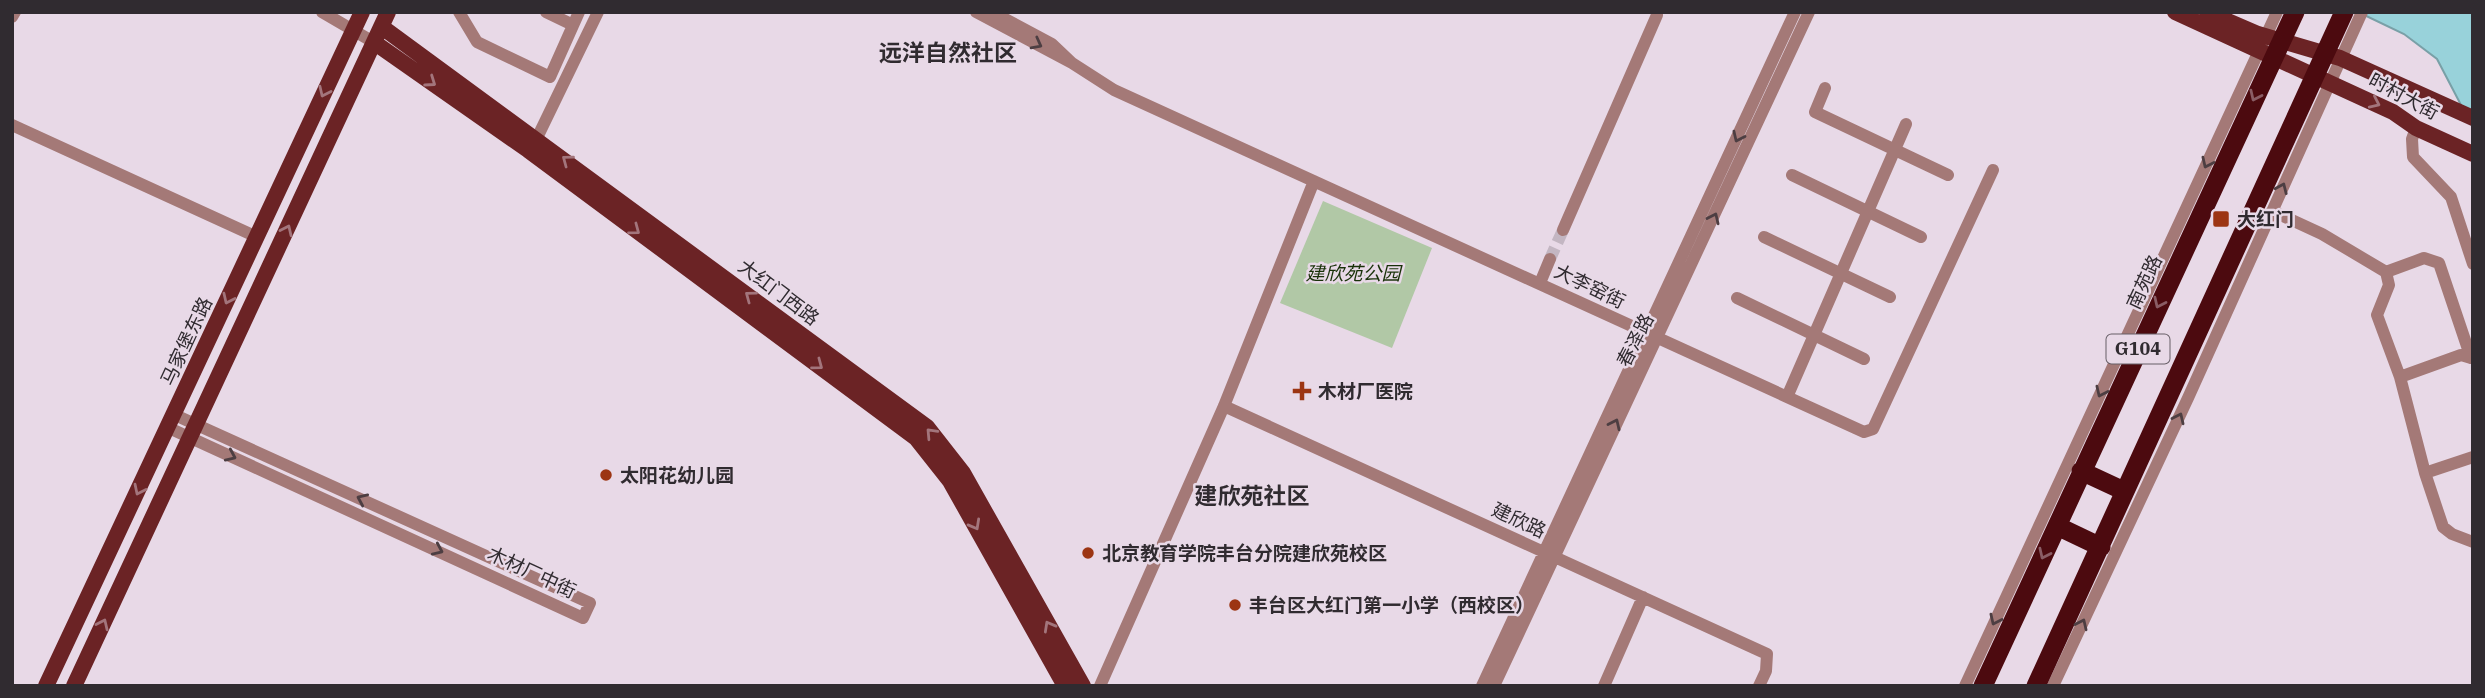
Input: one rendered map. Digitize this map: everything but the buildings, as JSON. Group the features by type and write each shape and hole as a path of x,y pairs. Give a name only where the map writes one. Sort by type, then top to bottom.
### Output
{"highway":[{"name":"南苑路","path":"1983,686 2270,46 2295,12"},
{"name":"G104","path":"2036,686 2124,491 2333,56 2346,21"},
{"path":"2081,471 2124,491"},
{"path":"2057,526 2101,547"}],"main road":[{"name":"马家堡东路","path":"46,686 362,12"},
{"path":"2175,12 2270,46"},
{"path":"2207,12 2270,46"},
{"path":"74,686 385,20"},
{"name":"大红门西路","path":"385,20 537,138 927,427 963,473 1083,686"},
{"name":"大红门西路","path":"375,43 528,150 916,438 950,481 1065,686"},
{"name":"时村大街","path":"2270,46 2333,56 2473,118"},
{"name":"时村大街","path":"2270,46 2322,78 2393,112 2416,128 2473,154"}],"street":[{"path":"12,17 15,12"},
{"name":"大红门西路","path":"322,12 375,43"},
{"name":"大红门西路","path":"362,12 385,20"},
{"path":"459,12 477,42 550,77 579,12"},
{"path":"545,12 573,25"},
{"path":"537,138 598,12"},
{"name":"大李窑街","path":"976,12 1072,63 1114,90 1864,432 1873,429 1993,170"},
{"name":"大李窑街","path":"992,12 1052,44 1072,63"},
{"name":"春泽路","path":"1651,336 1795,12"},
{"name":"春泽路","path":"1482,686 1809,12"},
{"path":"1965,686 2270,46 2277,12"},
{"path":"2346,21 2361,12"},
{"path":"1563,230 1657,15"},
{"path":"2053,686 2272,211 2322,78"},
{"path":"1825,88 1815,112 1948,175"},
{"path":"1787,397 1906,124"},
{"path":"12,125 257,237"},
{"path":"2416,128 2412,139 2413,157 2451,197 2473,264"},
{"path":"1792,175 1922,237"},
{"path":"1100,686 1224,406 1314,181"},
{"path":"2272,211 2322,234 2386,272 2389,285 2376,315 2400,377 2425,473 2444,527 2452,534 2473,542"},
{"path":"1764,237 1890,296"},
{"path":"2386,272 2424,258 2439,263 2472,360"},
{"path":"1540,283 1550,259"},
{"path":"1737,298 1864,359"},
{"path":"2400,377 2461,355 2472,360"},
{"name":"建欣路","path":"1224,406 1767,654 1766,671 1759,686"},
{"name":"木材厂中街","path":"172,422 193,431 590,603 583,618 193,431"},
{"path":"2425,473 2473,457"},
{"name":"春泽路","path":"1494,686 1548,554"},
{"path":"1604,686 1643,597"}],"green space":[{"name":"建欣苑公园","path":"1323,201 1432,248 1392,348 1280,303"}],"water":[{"path":"2358,12 2472,12 2473,128 2437,59 2404,34"}],"tunnel":[{"path":"1550,259 1563,230"}],"place":[{"name":"大红门","path":"2221,219"},
{"name":"木材厂医院","path":"1302,391"},
{"name":"太阳花幼儿园","path":"606,475"},
{"name":"北京教育学院丰台分院建欣苑校区","path":"1088,553"},
{"name":"丰台区大红门第一小学（西校区）","path":"1235,605"}],"district":[{"name":"远洋自然社区","path":"948,53"},
{"name":"建欣苑社区","path":"1252,496"}]}
